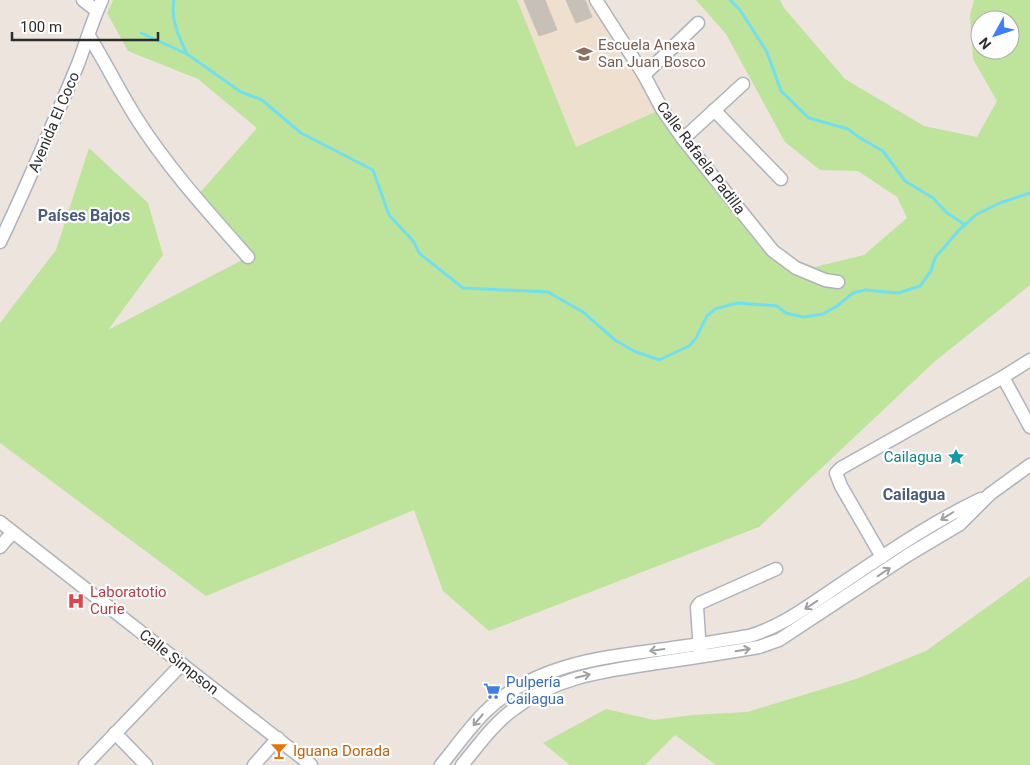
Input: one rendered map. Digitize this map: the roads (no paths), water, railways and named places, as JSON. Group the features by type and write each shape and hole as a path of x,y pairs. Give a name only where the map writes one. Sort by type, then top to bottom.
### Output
{"street":[{"path":"83,0 99,6"},
{"name":"Calle Rafaela Padilla","path":"596,0 644,75 662,109 683,139 773,251 796,268 825,280 838,282"},
{"name":"Avenida El Coco","path":"0,242 29,182 89,36 99,6"},
{"path":"644,75 698,23"},
{"path":"89,36 136,117 165,158 215,220 248,257"},
{"path":"683,139 743,84"},
{"path":"714,110 781,179"},
{"path":"882,557 841,486 836,473 841,468 1030,360"},
{"path":"1003,377 1030,427"},
{"path":"441,765 485,712 518,686 560,668 588,660 699,650 759,647 779,640 905,550 953,512 990,494 1030,465"},
{"name":"Calle Simpson","path":"0,522 12,534 311,765"},
{"path":"0,547 12,534"},
{"path":"462,765 494,726 511,711 540,693 565,681 699,650 766,631 794,616 882,557 905,550"},
{"path":"699,650 697,607 700,602 776,569"},
{"path":"85,765 182,664"},
{"path":"115,733 146,765"},
{"path":"254,765 278,738"},
{"path":"458,745 470,755"}],"waterway":[{"path":"174,0 174,21 187,54"},
{"path":"730,0 740,10 767,52 781,91 809,118 848,129 883,151 905,181 933,198 946,212 965,225"},
{"path":"141,33 187,54 241,92 262,100 301,133 373,170 389,215 414,242 419,253 463,288 548,292 583,312 615,340 634,351 659,360 689,346 696,338 707,316 715,309 738,303 777,306 786,313 803,317 823,314 853,293 865,290 898,293 920,286 931,271 935,258 959,230 977,214 1000,203 1030,193"}],"place":[{"name":"Escuela Anexa San Juan Bosco","path":"584,54"},
{"name":"Cailagua","path":"956,457"},
{"name":"Laboratotio Curie","path":"76,601"},
{"name":"Pulpería Cailagua","path":"492,691"},
{"name":"Iguana Dorada","path":"279,751"}],"district":[{"name":"Países Bajos","path":"84,215"},
{"name":"Cailagua","path":"914,494"}]}
